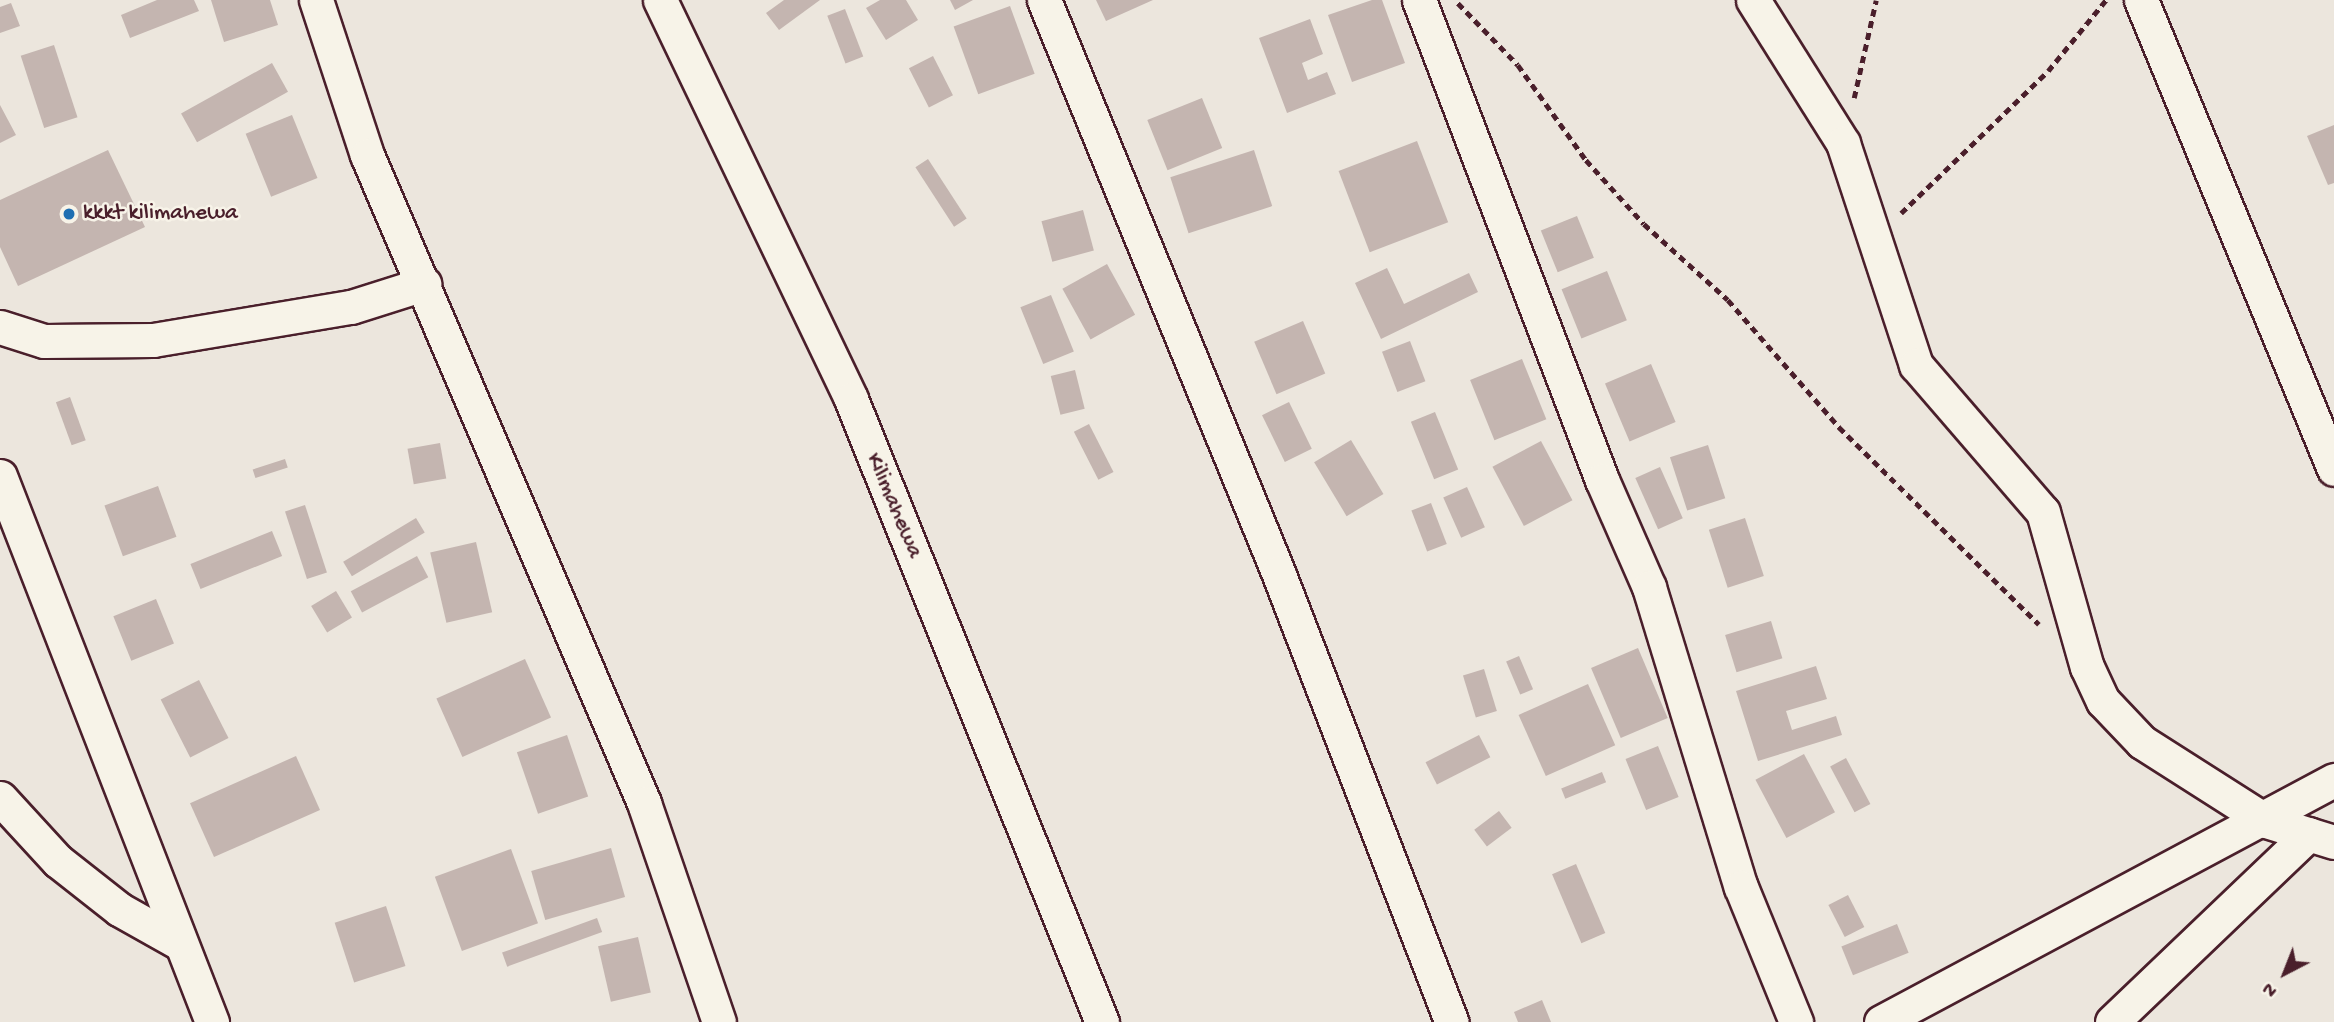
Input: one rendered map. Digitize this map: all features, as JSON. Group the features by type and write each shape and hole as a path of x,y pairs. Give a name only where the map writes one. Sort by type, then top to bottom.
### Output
{"street":[{"path":"316,0 367,155 644,803 719,1022"},
{"name":"Kilimahewa","path":"660,0 851,399 1102,1022"},
{"path":"1044,0 1278,572 1452,1022"},
{"path":"1419,0 1602,480 1649,587 1741,887 1796,1022"},
{"path":"2141,0 2334,469"},
{"path":"1751,3 1843,143 1916,365 2043,512 2087,667 2103,701 2143,742 2266,821 2321,838"},
{"path":"0,327 44,341 153,340 351,307 424,284"},
{"path":"0,476 212,1022"},
{"path":"1881,1022 2266,821 2334,780"},
{"path":"0,798 58,861 119,909 181,944"},
{"path":"2112,1022 2321,838"}],"path":[{"path":"1455,0 1518,65 1586,160 1644,224 1728,300 1839,427 2047,631"},
{"path":"1843,143 1876,0"},
{"path":"1875,240 1952,157 2048,71 2106,0"}],"building":[{"path":"157,0 194,0 199,11 130,38 121,15"},
{"path":"211,0 270,0 278,25 224,42"},
{"path":"784,0 820,0 779,30 766,13"},
{"path":"880,0 906,0 918,20 886,40 866,8"},
{"path":"950,0 973,0 955,10"},
{"path":"1096,0 1153,0 1106,21"},
{"path":"1372,0 1382,0 1405,63 1352,82 1328,15"},
{"path":"11,3 20,26 0,33 0,7"},
{"path":"1010,6 1035,74 978,94 954,27"},
{"path":"845,9 863,57 846,63 827,16"},
{"path":"1310,19 1323,54 1302,63 1308,80 1327,72 1336,94 1287,113 1259,38"},
{"path":"54,45 77,117 44,128 21,56"},
{"path":"933,56 953,95 929,107 909,68"},
{"path":"272,63 288,92 197,142 181,113"},
{"path":"1202,98 1222,148 1168,170 1147,120"},
{"path":"0,105 16,135 0,143"},
{"path":"292,115 317,178 271,197 246,134"},
{"path":"2334,125 2334,183 2328,185 2307,136"},
{"path":"1417,141 1448,222 1370,252 1339,171"},
{"name":"kkkt kilimahewa","path":"108,150 145,227 18,286 0,247 0,200"},
{"path":"1254,150 1272,206 1189,233 1170,177"},
{"path":"928,159 967,219 954,227 915,167"},
{"path":"1083,210 1094,251 1052,262 1041,221"},
{"path":"1577,216 1594,258 1558,272 1541,231"},
{"path":"1107,264 1135,315 1091,339 1062,289"},
{"path":"1387,268 1404,304 1469,273 1478,292 1381,339 1355,283"},
{"path":"1607,271 1627,320 1581,338 1562,289"},
{"path":"1051,295 1074,352 1043,364 1020,307"},
{"path":"1303,321 1325,373 1276,394 1254,342"},
{"path":"1410,341 1425,381 1397,392 1382,352"},
{"path":"1522,359 1546,419 1494,440 1470,380"},
{"path":"1651,364 1676,422 1630,442 1605,384"},
{"path":"1075,370 1085,409 1060,415 1051,376"},
{"path":"70,397 86,440 72,445 56,402"},
{"path":"1289,402 1312,449 1285,462 1262,415"},
{"path":"1435,412 1458,469 1434,479 1411,422"},
{"path":"1089,424 1114,472 1098,480 1074,432"},
{"path":"1351,440 1383,494 1347,516 1314,462"},
{"path":"1541,441 1572,500 1524,526 1492,467"},
{"path":"440,443 446,478 414,484 408,449"},
{"path":"1708,445 1725,498 1687,511 1670,457"},
{"path":"285,459 288,468 255,478 253,470"},
{"path":"1660,467 1683,518 1658,529 1635,478"},
{"path":"158,486 176,537 123,556 104,505"},
{"path":"1467,487 1485,527 1461,538 1443,498"},
{"path":"1431,503 1447,544 1427,552 1411,511"},
{"path":"305,505 327,573 307,579 285,511"},
{"path":"416,518 425,533 352,576 343,562"},
{"path":"1745,518 1764,576 1728,588 1709,530"},
{"path":"272,531 282,556 201,589 190,564"},
{"path":"476,542 492,612 446,623 430,553"},
{"path":"417,556 428,577 362,612 351,591"},
{"path":"336,591 352,618 327,633 311,606"},
{"path":"156,599 174,644 131,661 113,616"},
{"path":"1771,621 1782,658 1736,672 1725,635"},
{"path":"1638,648 1668,718 1621,738 1591,668"},
{"path":"1519,656 1533,689 1520,695 1506,661"},
{"path":"525,659 551,717 462,757 436,698"},
{"path":"1816,666 1827,699 1786,711 1792,730 1836,716 1842,735 1758,761 1736,691"},
{"path":"1484,669 1497,711 1476,718 1463,675"},
{"path":"199,680 229,738 190,757 161,700"},
{"path":"1588,684 1615,745 1546,776 1519,715"},
{"path":"567,735 588,796 538,814 517,752"},
{"path":"1479,735 1490,757 1437,785 1426,762"},
{"path":"1658,746 1679,797 1646,810 1626,759"},
{"path":"1804,754 1835,812 1786,838 1755,780"},
{"path":"296,756 320,810 214,857 190,803"},
{"path":"1846,758 1870,804 1855,812 1830,766"},
{"path":"1602,772 1606,782 1565,799 1561,788"},
{"path":"1499,811 1512,828 1487,846 1474,830"},
{"path":"611,848 625,897 545,920 531,871"},
{"path":"511,849 538,923 462,951 435,877"},
{"path":"1576,864 1605,933 1581,943 1552,874"},
{"path":"1848,895 1864,927 1845,937 1828,905"},
{"path":"386,906 405,966 354,983 335,923"},
{"path":"597,918 602,932 507,967 502,953"},
{"path":"1897,924 1909,953 1853,975 1841,946"},
{"path":"638,937 651,993 611,1002 598,946"},
{"path":"1542,1000 1551,1022 1518,1022 1514,1012"}],"place":[{"name":"kkkt kilimahewa","path":"69,214"}]}
